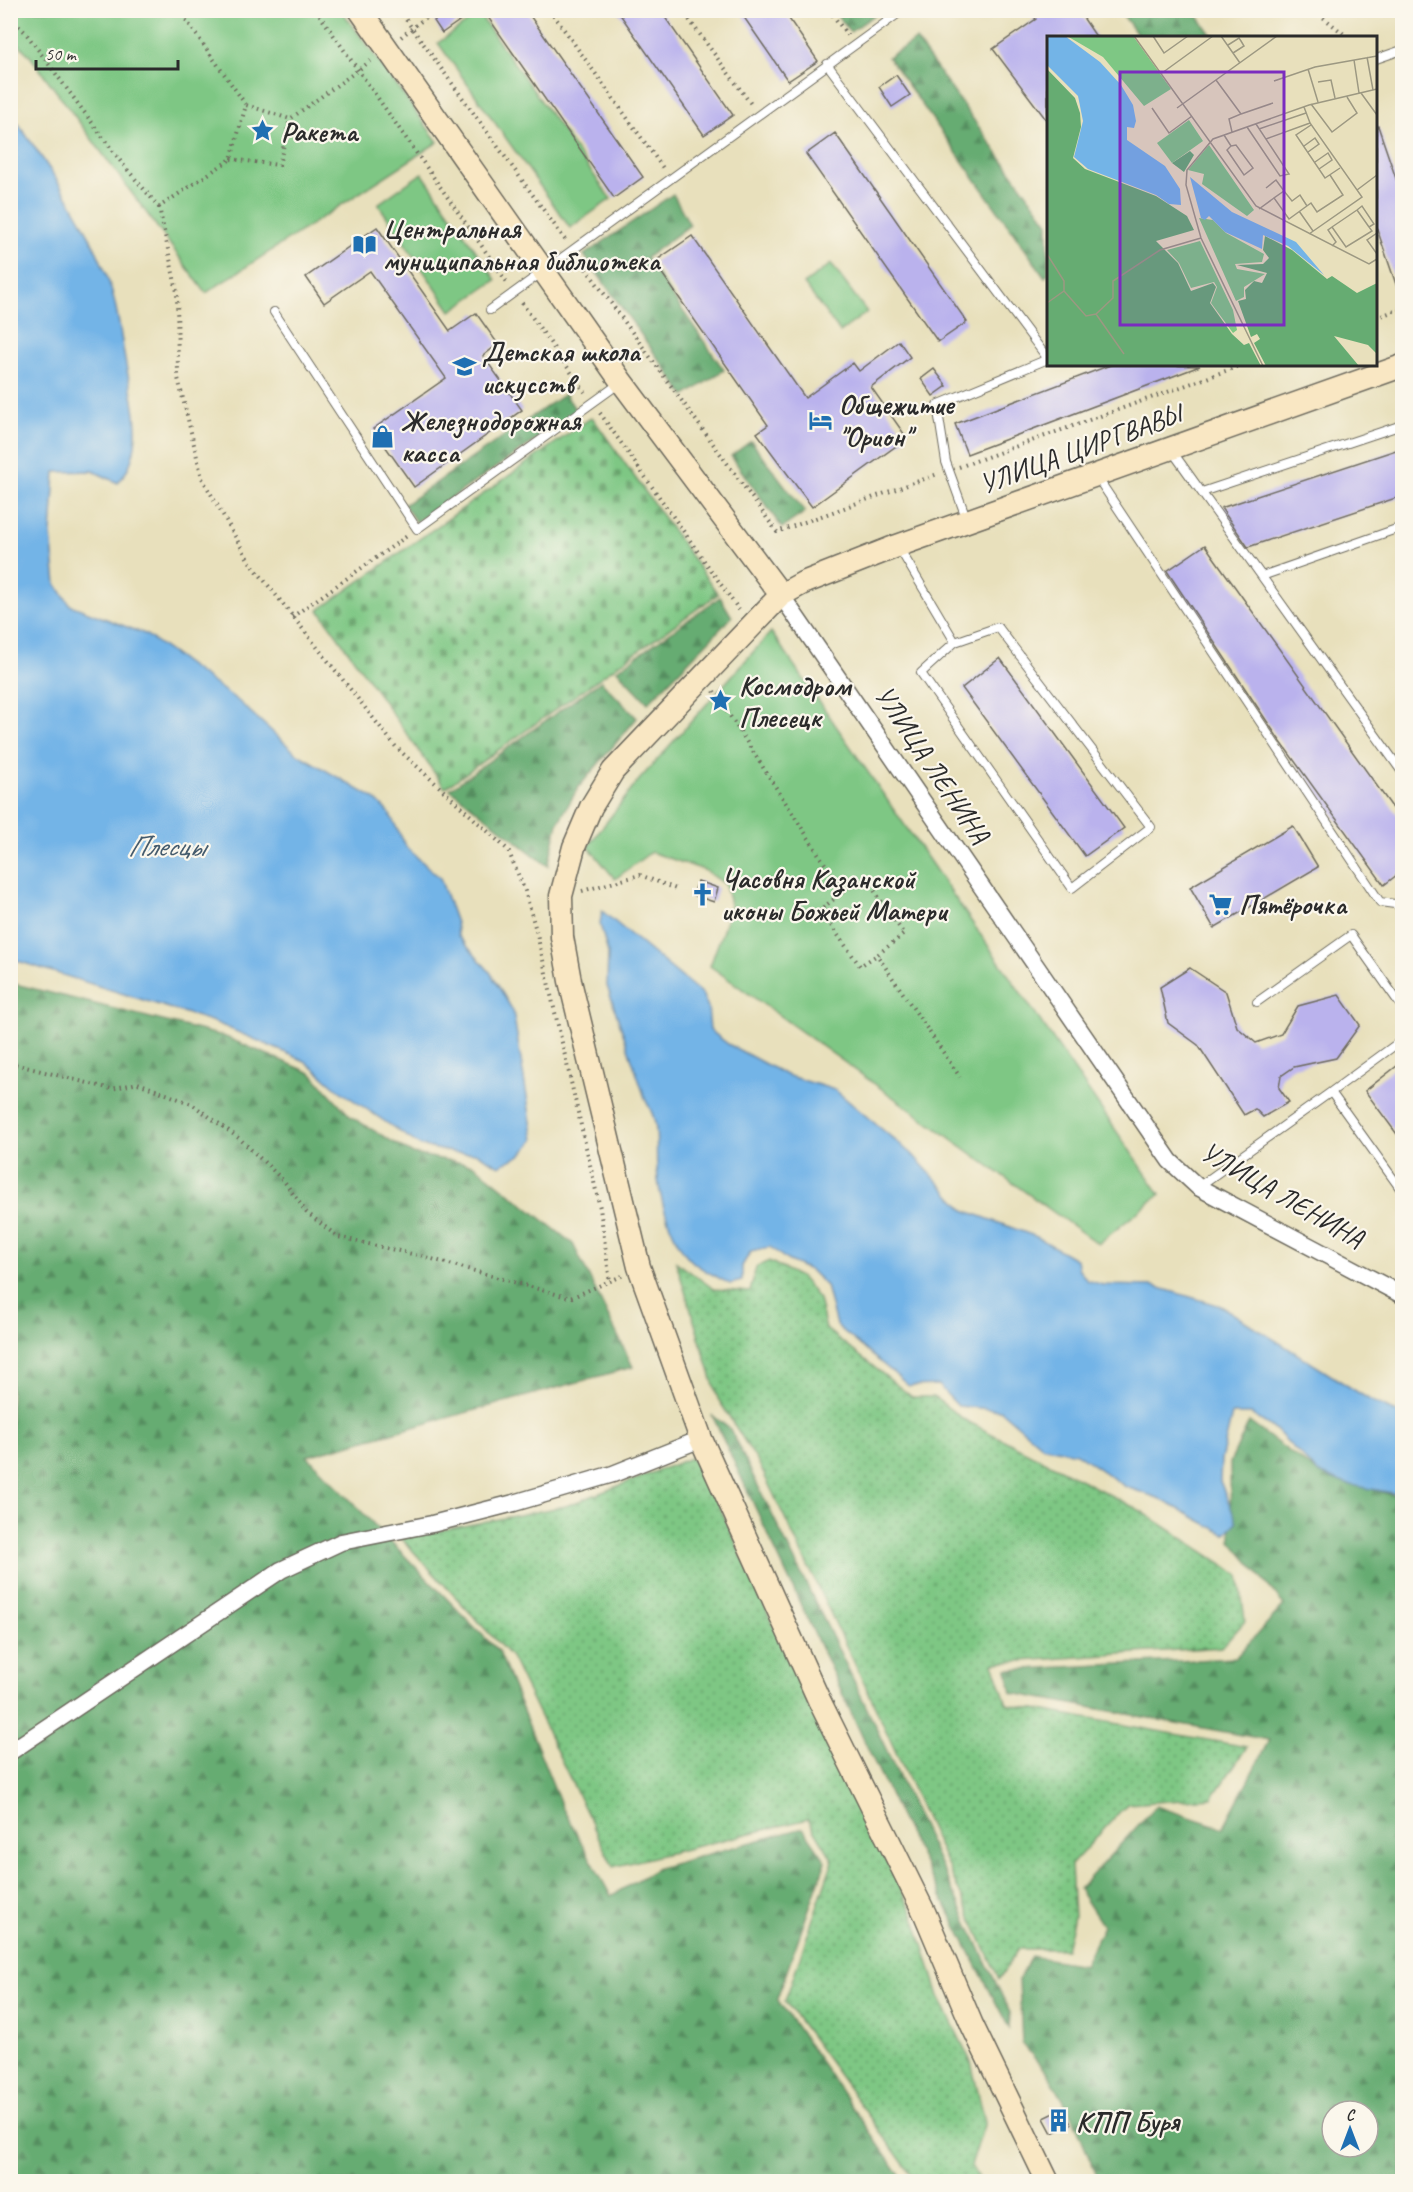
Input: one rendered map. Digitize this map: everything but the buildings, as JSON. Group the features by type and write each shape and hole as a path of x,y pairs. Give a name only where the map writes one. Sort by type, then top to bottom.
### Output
{"main road":[{"name":"УЛИЦА ЛЕНИНА","path":"360,10 621,381 781,595"},
{"name":"УЛИЦА ЦИРГВАВЫ","path":"1048,2181 972,2025 925,1914 819,1700 701,1439 639,1267 570,981 562,937 561,896 578,837 591,807 613,771 781,595 803,583 967,520 1402,366"}],"street":[{"name":"УЛИЦА ЛЕНИНА","path":"781,595 1170,1161 1198,1187 1402,1295"},
{"path":"10,1752 281,1570 341,1542 432,1524 514,1503 613,1474 701,1439"}],"lane":[{"path":"490,310 515,294 670,177 903,10"},
{"path":"1377,59 1402,50"},
{"path":"827,64 1047,358"},
{"path":"274,312 417,529 593,404 621,381"},
{"path":"967,520 949,471 937,405 1047,359"},
{"path":"1202,492 1402,425"},
{"path":"1170,448 1402,772"},
{"path":"1096,475 1380,902 1402,906"},
{"path":"1262,576 1402,527"},
{"path":"897,546 955,642"},
{"path":"998,627 1151,827 1072,888 921,673 955,642 998,627"},
{"path":"1257,1002 1351,935 1402,1007"},
{"path":"1198,1187 1402,1040"},
{"path":"1331,1092 1402,1191"}],"path":[{"path":"179,10 246,105 290,119"},
{"path":"316,10 750,626"},
{"path":"399,10 777,532 1239,366"},
{"path":"231,159 279,165 290,119 359,70 435,10"},
{"path":"550,10 670,177"},
{"path":"682,10 759,113"},
{"path":"829,10 854,45"},
{"path":"1314,10 1346,36"},
{"path":"10,18 25,32 121,162 159,207 177,292 178,378 202,478 249,561 396,747 508,850 525,891 537,934 600,1208 610,1282"},
{"path":"159,207 231,159 246,105"},
{"path":"1377,318 1402,308"},
{"path":"292,617 417,529"},
{"path":"704,675 843,892"},
{"path":"561,896 640,875 676,889"},
{"path":"865,877 904,934 860,966 820,910 843,892 865,877"},
{"path":"877,955 960,1077"},
{"path":"10,1063 111,1089 138,1083 192,1104 240,1139 284,1181 306,1212 338,1237 425,1257 570,1298 639,1267"}],"green space":[{"path":"11,10 342,11 438,142 206,293 30,56 11,36"},
{"path":"834,11 880,11 850,32"},
{"path":"1120,11 1194,11 1212,36 1138,36"},
{"path":"479,14 611,199 570,228 438,43"},
{"path":"916,40 1047,222 1047,275 1045,277 888,57"},
{"path":"422,173 496,280 451,311 378,204"},
{"path":"673,194 690,225 646,258 724,370 685,396 584,255"},
{"path":"831,264 867,312 840,332 804,284"},
{"path":"565,394 577,412 416,522 404,505"},
{"path":"592,417 718,594 445,788 319,610"},
{"path":"751,441 805,512 782,528 731,456"},
{"path":"720,597 732,617 648,703 617,670"},
{"path":"771,632 1160,1194 1098,1244 710,966 731,908 725,884 704,870 651,852 615,879 588,846 639,780"},
{"path":"601,681 637,718 578,788 558,823 548,866 450,789"},
{"path":"11,983 223,1036 311,1073 351,1117 413,1154 474,1165 573,1244 633,1367 307,1456 499,1652 562,1807 611,1896 658,1868 803,1828 826,1861 777,1999 904,2181 11,2182"},
{"path":"769,1261 802,1278 819,1299 826,1329 912,1397 934,1397 963,1419 1141,1511 1239,1575 1245,1621 1222,1647 993,1663 1007,1704 1247,1747 1212,1798 1127,1804 1071,1865 1074,1916 1066,1949 1018,1949 999,1979 873,1702 759,1464 718,1399 676,1262 714,1289 750,1292 756,1267"},
{"path":"712,1415 730,1429 855,1683 1010,2013 1009,2028 900,1817"},
{"path":"1249,1422 1317,1472 1402,1498 1402,2181 1099,2181 1072,2115 1050,2077 1022,2043 1019,1980 1031,1956 1084,1965 1103,1926 1079,1889 1156,1806 1223,1828 1269,1740 1012,1693 1007,1670 1235,1658 1284,1605 1231,1541 1230,1463"},
{"path":"691,1458 710,1485 820,1729 913,1913 939,1996 971,2062 985,2122 971,2166 980,2181 916,2181 785,2001 833,1860 808,1819 613,1867 511,1657 401,1538 566,1506"}],"water":[{"name":"Плесцы","path":"10,112 66,195 101,262 116,306 135,414 136,429 132,457 127,471 118,483 93,471 55,472 51,534 56,584 70,605 145,634 237,700 296,753 375,799 389,813 407,848 440,878 456,923 458,936 490,972 513,1011 534,1140 521,1155 499,1166 477,1153 457,1153 421,1146 340,1091 305,1061 214,1022 11,959"},
{"path":"602,911 702,994 708,1007 710,1030 728,1044 786,1075 835,1090 915,1157 964,1210 1037,1237 1077,1260 1079,1270 1087,1280 1103,1285 1153,1286 1221,1306 1370,1400 1402,1415 1402,1495 1346,1484 1317,1472 1276,1430 1251,1414 1232,1414 1221,1460 1220,1481 1237,1522 1225,1534 1158,1498 1126,1487 1076,1453 1042,1446 1000,1410 958,1406 938,1385 909,1386 836,1325 826,1286 811,1271 787,1260 770,1247 751,1251 742,1266 742,1281 730,1284 697,1265 685,1254 679,1244 663,1205 658,1179 654,1118 646,1101 607,986 608,953 600,924"}],"place":[{"name":"Ракета","path":"263,131"},
{"name":"Центральная муниципальная библиотека","path":"365,244"},
{"name":"Детская школа искусств","path":"464,367"},
{"name":"Общежитие \"Орион\"","path":"821,420"},
{"name":"Железнодорожная касса","path":"383,436"},
{"name":"Космодром Плесецк","path":"721,701"},
{"name":"Часовня Казанской иконы Божьей Матери","path":"703,894"},
{"name":"Пятёрочка","path":"1221,904"},
{"name":"КПП Буря","path":"1058,2121"}]}
